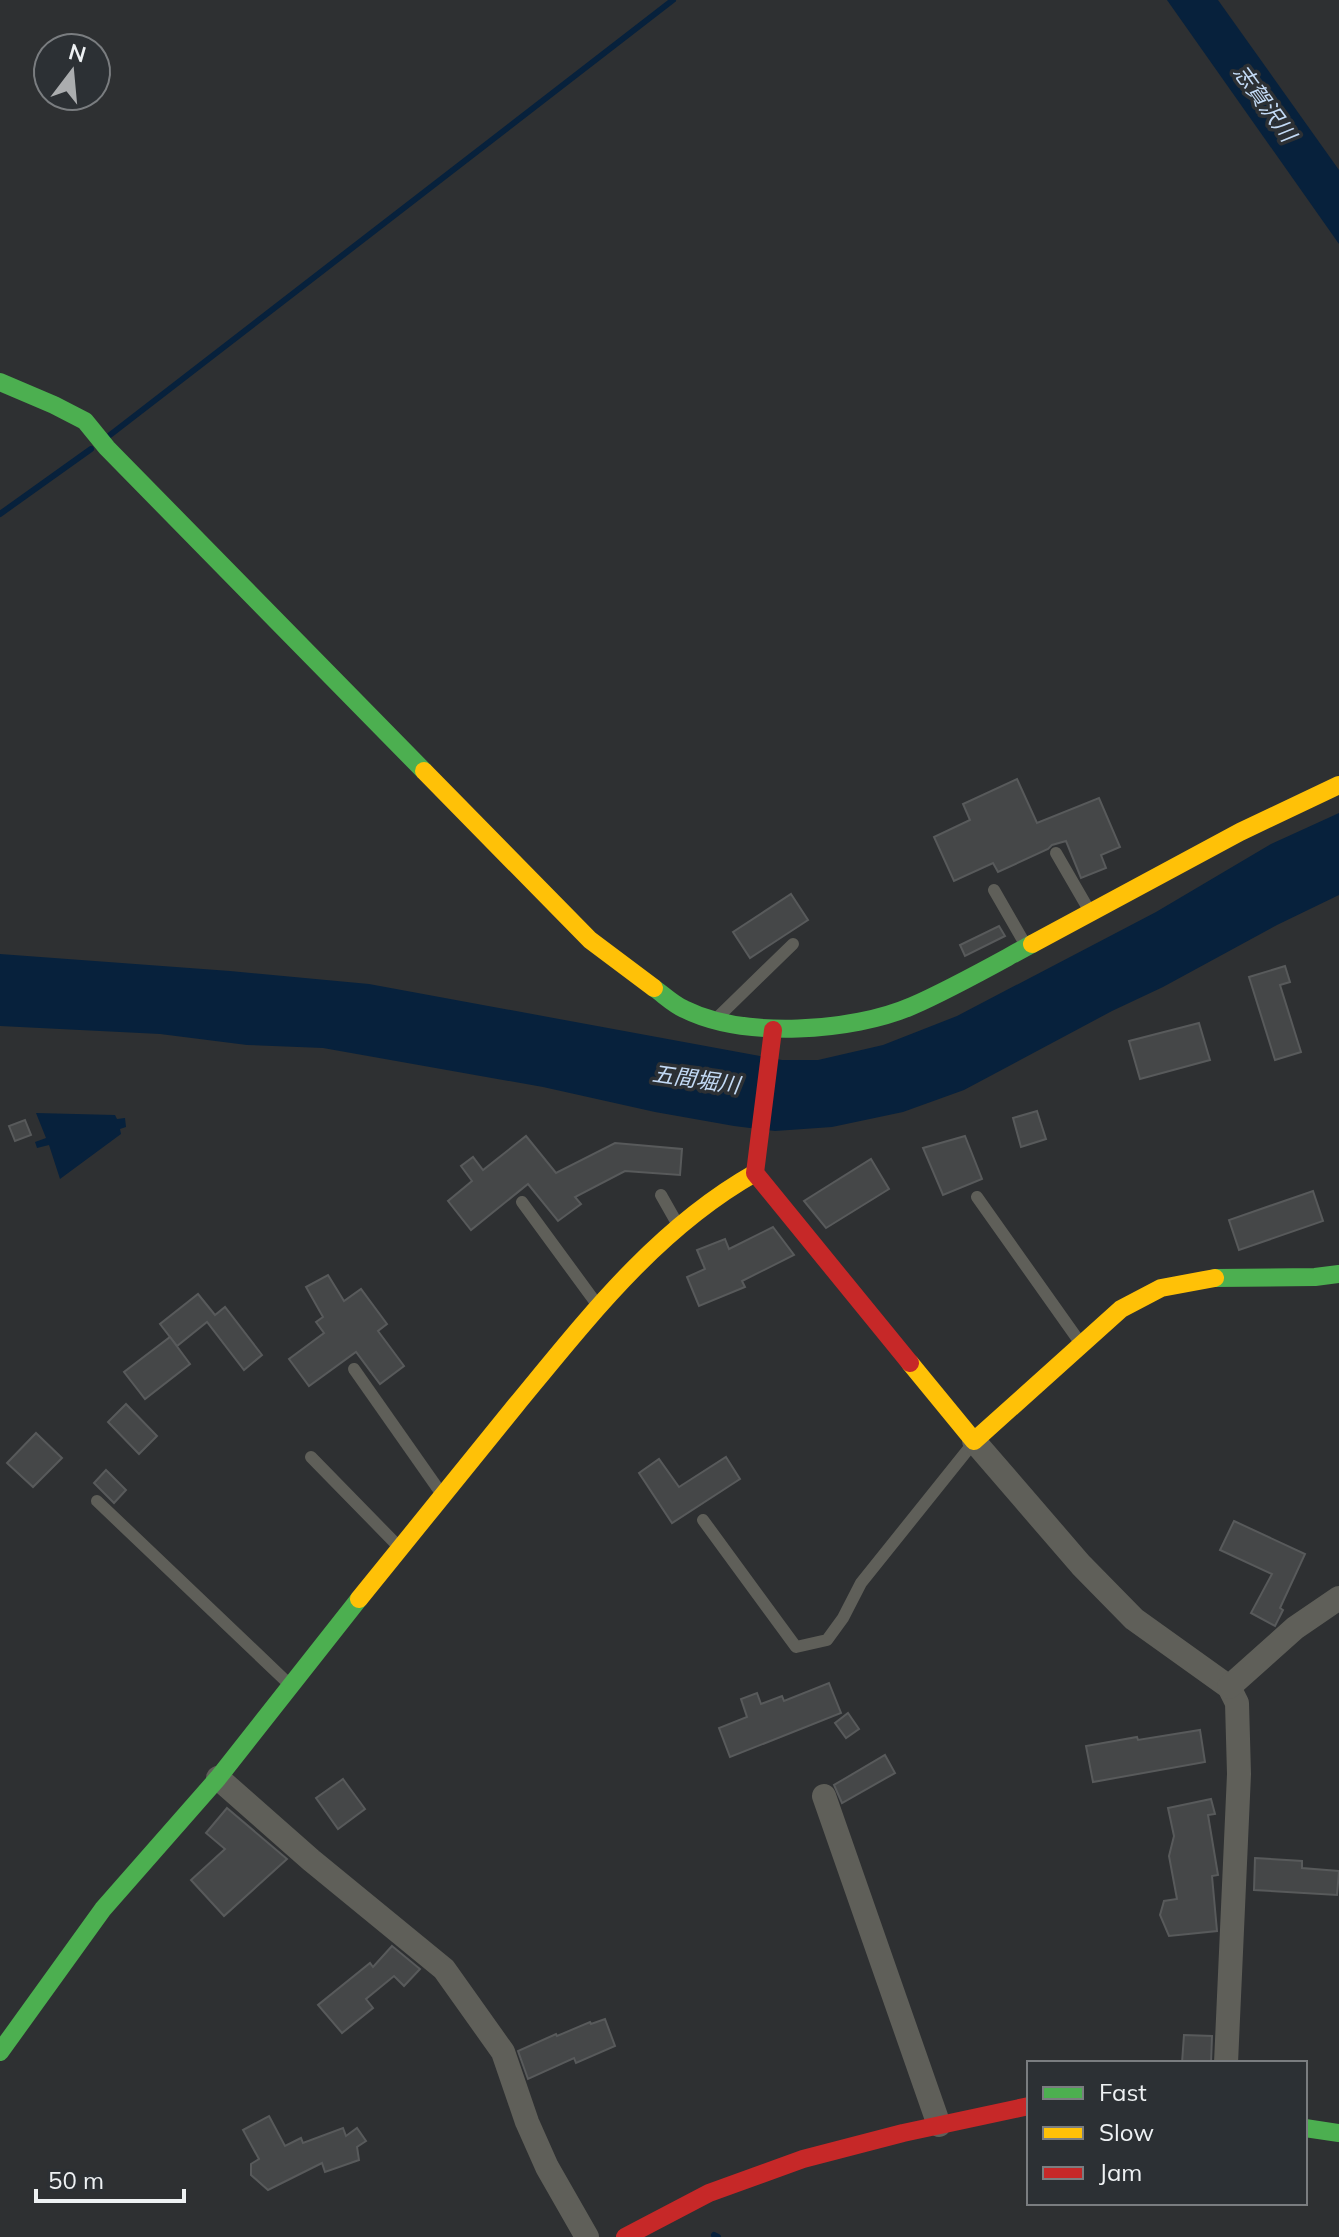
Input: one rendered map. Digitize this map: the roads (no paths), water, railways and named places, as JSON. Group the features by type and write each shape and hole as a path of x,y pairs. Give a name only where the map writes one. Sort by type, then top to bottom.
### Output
{"street":[{"path":"0,382 85,421 107,448 590,940 683,1009 715,1020 773,1030 854,1023 910,1007 1240,832 1339,785"},
{"path":"773,1030 755,1173 974,1441 1081,1565 1134,1619 1229,1687 1237,1703 1239,1774 1226,2061"},
{"path":"0,2052 103,1909 218,1778 400,1548 598,1306 647,1253 730,1187 755,1173"},
{"path":"974,1441 1121,1309 1161,1288 1216,1278 1339,1274"},
{"path":"1229,1687 1295,1628 1339,1598"},
{"path":"218,1778 311,1860 444,1969 503,2052 527,2122 547,2167 587,2237"},
{"path":"824,1796 939,2125"},
{"path":"625,2237 675,2209 746,2178 803,2159 1027,2106"},
{"path":"1307,2128 1339,2133"}],"lane":[{"path":"1056,853 1090,913"},
{"path":"994,890 1027,947"},
{"path":"715,1020 793,944"},
{"path":"661,1195 679,1227"},
{"path":"977,1197 1081,1344"},
{"path":"522,1202 598,1306"},
{"path":"354,1369 443,1496"},
{"path":"703,1520 796,1647 827,1640 843,1618 861,1583 974,1441"},
{"path":"311,1457 400,1548"},
{"path":"97,1501 291,1686"}],"water":[{"name":"志賀沢川","path":"1167,0 1218,0 1339,170 1339,244"},
{"name":"五間堀川","path":"1339,813 1339,895 964,1090 903,1112 832,1127 775,1131 734,1126 543,1087 323,1048 247,1045 160,1034 0,1026 0,954 369,984 782,1060 818,1060 883,1045 957,1016 1156,912 1271,844"},
{"path":"36,1113 115,1115 117,1119 125,1118 126,1127 120,1129 121,1134 60,1179 49,1145 37,1148 35,1142 46,1138"}],"waterway":[{"path":"110,435 673,0"},
{"path":"0,514 91,449"},
{"path":"714,2235 718,2237"}]}
